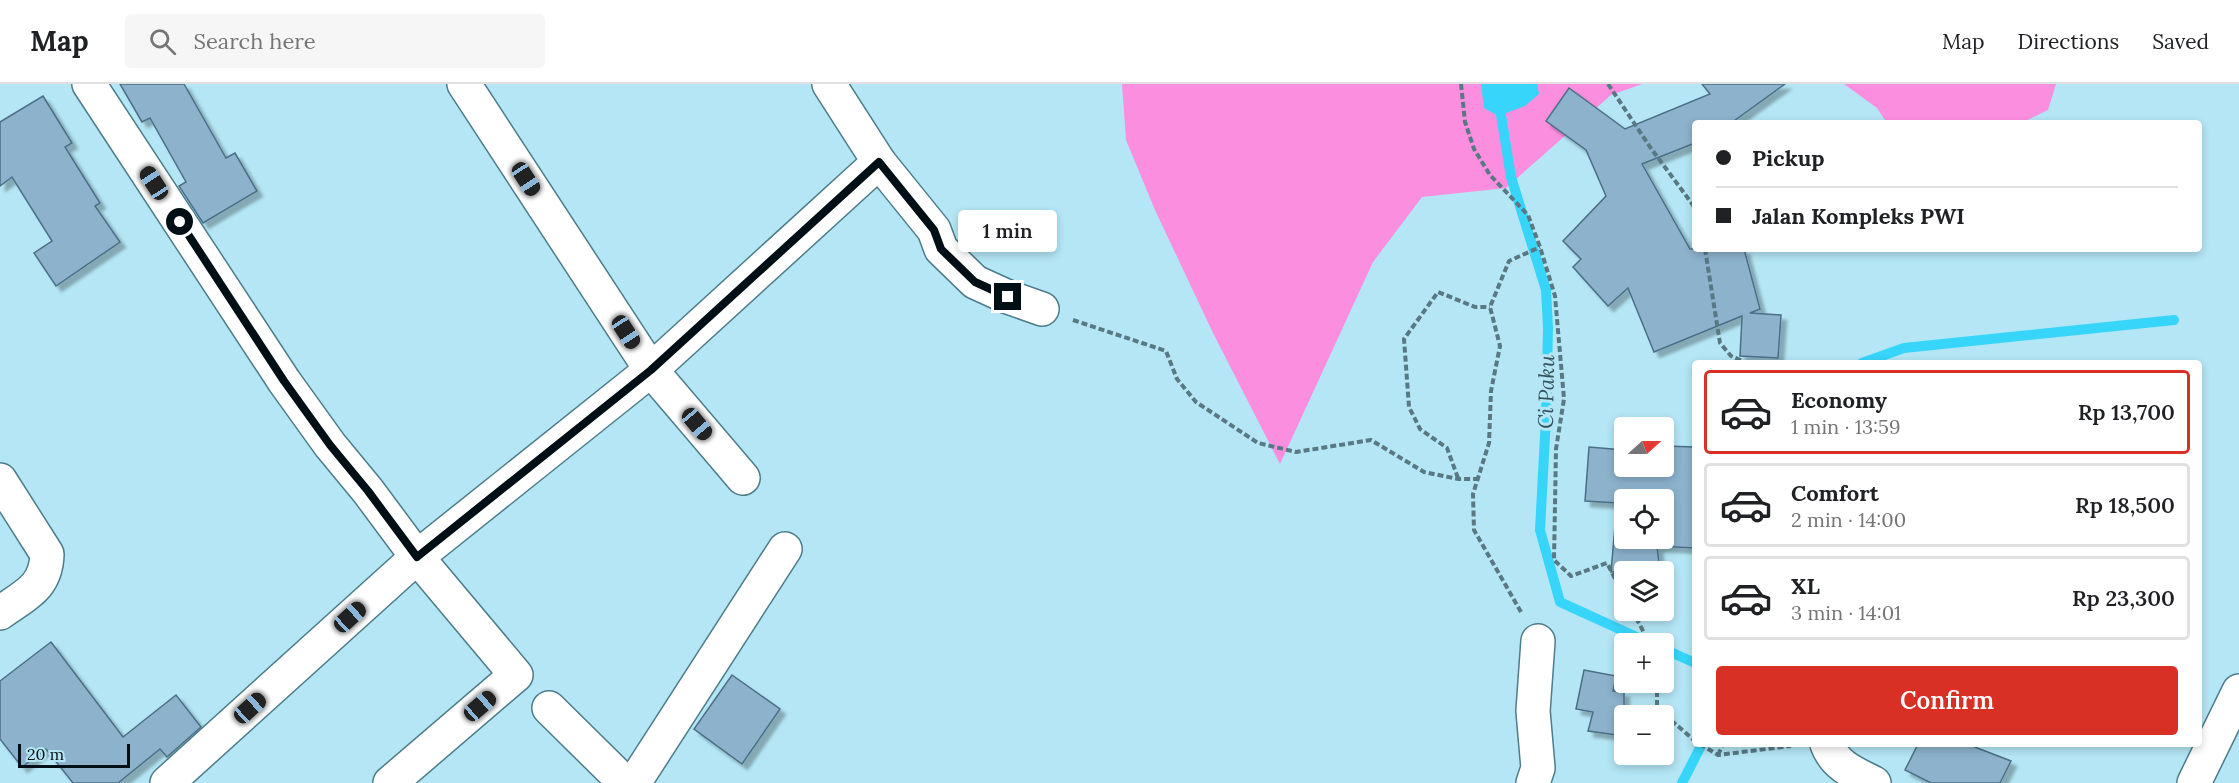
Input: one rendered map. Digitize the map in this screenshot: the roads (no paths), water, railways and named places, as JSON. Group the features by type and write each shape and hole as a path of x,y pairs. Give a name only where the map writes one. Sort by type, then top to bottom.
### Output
{"street":[{"path":"88,84 284,381 330,445 417,557 516,675 390,783"},
{"path":"464,84 651,370 742,477"},
{"path":"829,84 879,162 934,230 941,249 975,282 1042,309"},
{"path":"167,783 417,557 651,370 879,162"},
{"path":"0,480 47,554 47,566 43,578 37,585 0,613"},
{"path":"634,783 785,549"},
{"path":"1533,783 1538,768 1533,711 1538,641"},
{"path":"2194,783 2239,691"},
{"path":"549,708 625,783"},
{"path":"1816,747 1830,753 1840,765 1874,783"}],"water":[{"path":"1481,84 1537,84 1539,94 1525,106 1498,116 1484,108"}],"waterway":[{"name":"Ci Paku","path":"1496,84 1511,177 1546,290 1548,328 1546,417 1540,530 1560,602 1628,633"},
{"path":"1870,360 1904,348 2174,320"},
{"name":"Ci Paku","path":"1674,654 1692,662"},
{"name":"Ci Paku","path":"1682,783 1700,747"}]}
